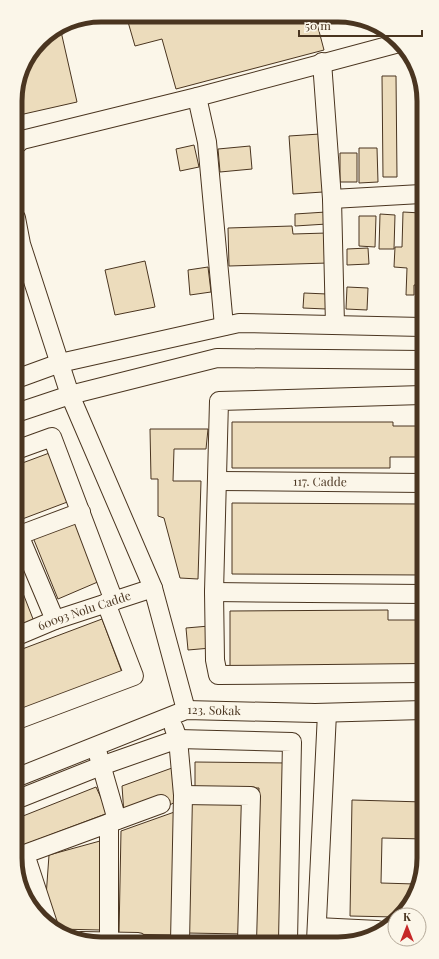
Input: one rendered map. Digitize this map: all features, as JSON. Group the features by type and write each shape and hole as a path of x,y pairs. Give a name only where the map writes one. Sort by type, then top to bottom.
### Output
{"street":[{"path":"22,140 197,97 322,62 393,44"},
{"path":"322,62 332,199 334,325"},
{"path":"197,97 207,142 224,326"},
{"path":"332,199 417,194"},
{"path":"22,247 70,394 153,588 178,713 178,739 183,795 180,937"},
{"path":"22,377 60,363 239,323 417,327"},
{"path":"22,412 70,394 217,358 417,360"},
{"path":"417,395 219,401 214,592 214,660 218,675 417,673"},
{"path":"22,448 52,436 81,512 134,676 22,718"},
{"name":"117. Cadde","path":"218,481 417,483"},
{"path":"22,534 81,512"},
{"path":"22,544 55,620"},
{"name":"60093 Nolu Cadde","path":"22,634 55,620 153,588"},
{"path":"214,592 417,594"},
{"name":"123. Sokak","path":"22,775 178,713 327,713 417,710"},
{"path":"327,713 316,934 369,931"},
{"path":"22,797 101,766 178,739 292,742 288,937"},
{"path":"96,747 113,822 109,937"},
{"path":"183,795 251,796 246,937"},
{"path":"45,913 25,854 161,804"}],"building":[{"path":"128,22 317,22 324,50 176,89 162,39 135,46"},
{"path":"61,33 77,102 22,114 22,96 28,71 35,57 45,45"},
{"path":"382,76 396,76 397,177 383,177"},
{"path":"320,134 323,192 293,194 289,136"},
{"path":"194,145 199,167 180,171 176,149"},
{"path":"250,146 252,169 220,172 218,149"},
{"path":"359,148 377,148 378,182 359,183"},
{"path":"340,153 357,153 357,182 340,182"},
{"path":"326,212 327,224 295,226 295,214"},
{"path":"403,212 417,213 417,285 414,285 414,295 406,295 407,268 394,267 395,247 402,247"},
{"path":"380,214 395,215 394,249 379,249"},
{"path":"359,216 376,216 375,247 359,246"},
{"path":"292,226 293,234 327,233 328,263 229,266 228,228"},
{"path":"368,248 369,264 347,265 347,249"},
{"path":"145,261 155,307 115,315 105,270"},
{"path":"208,267 211,292 190,295 188,270"},
{"path":"347,287 368,288 367,310 346,309"},
{"path":"304,293 327,294 326,309 303,308"},
{"path":"232,422 393,422 393,426 417,426 417,457 390,457 390,468 232,468"},
{"path":"150,429 208,429 206,449 174,449 173,481 201,481 198,579 180,578 164,518 158,516 158,479 151,479"},
{"path":"52,452 70,501 22,519 22,463"},
{"path":"232,503 417,504 417,575 232,574"},
{"path":"73,518 100,581 58,599 32,535"},
{"path":"22,591 35,624 22,628"},
{"path":"388,610 388,620 417,620 417,665 230,666 230,611"},
{"path":"102,619 123,675 22,713 22,649"},
{"path":"209,626 211,648 188,650 186,628"},
{"path":"195,762 288,763 280,937 252,937 259,788 195,788"},
{"path":"172,768 177,801 166,807 124,814 122,786"},
{"path":"96,787 108,813 22,845 22,816"},
{"path":"190,800 248,802 244,934 187,933"},
{"path":"352,800 417,802 417,839 382,838 381,883 412,884 409,893 400,907 387,907 387,917 350,916"},
{"path":"180,810 176,935 119,934 121,831"},
{"path":"100,841 100,930 67,929 48,916 45,911 49,855"},
{"path":"23,868 36,902 28,888"}]}
